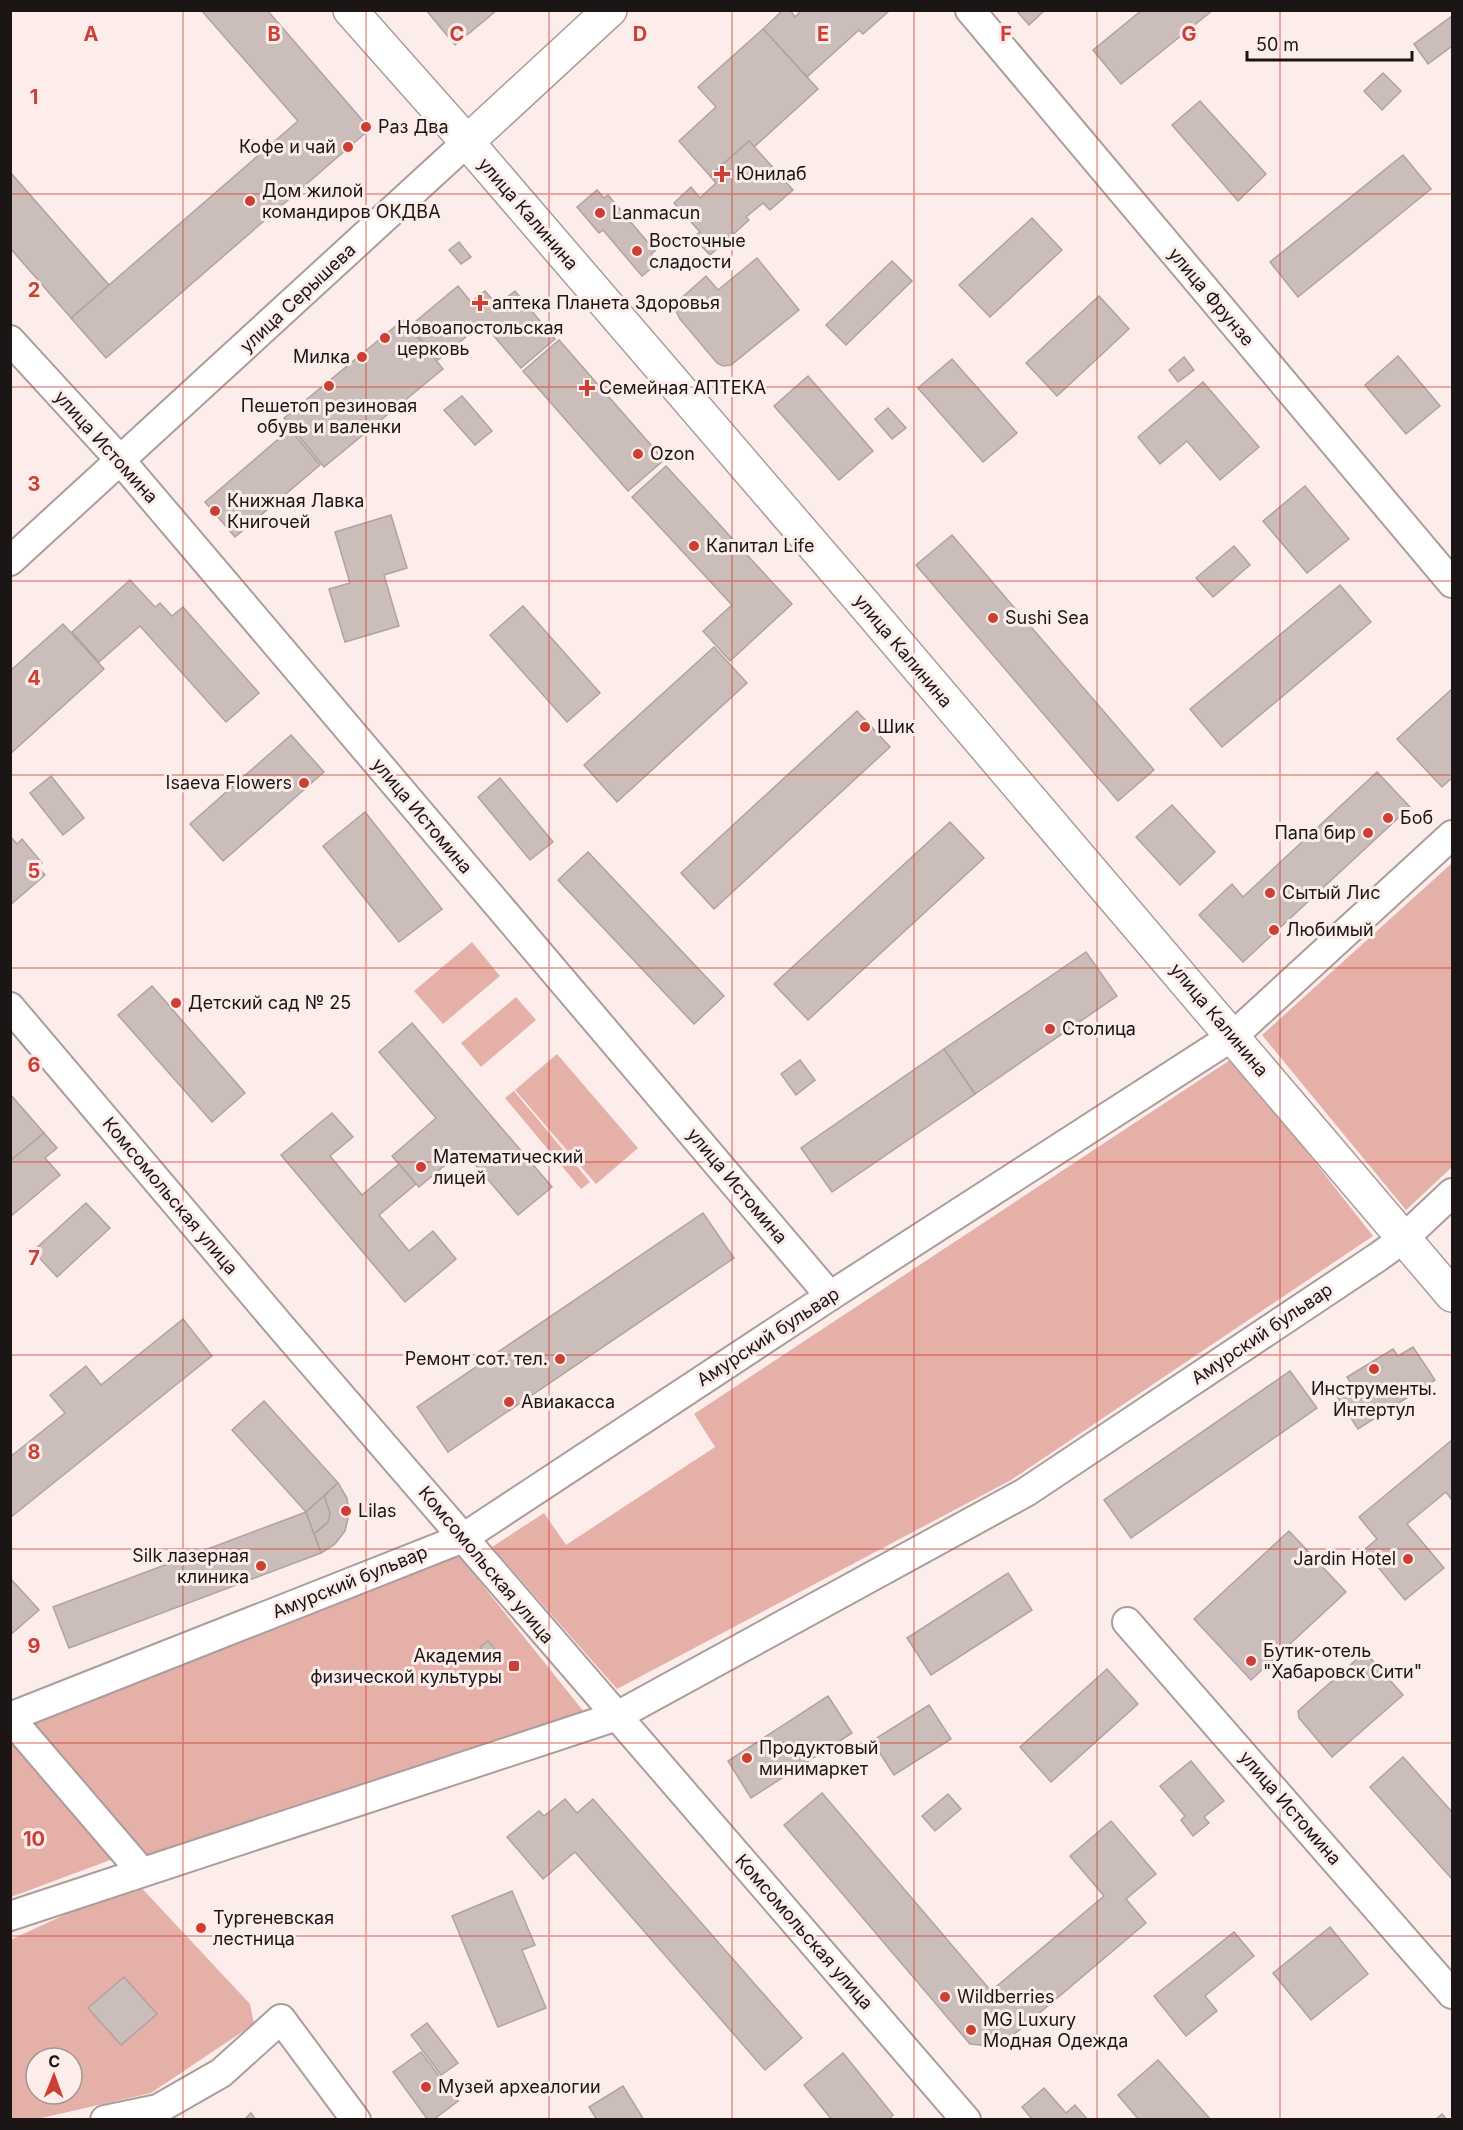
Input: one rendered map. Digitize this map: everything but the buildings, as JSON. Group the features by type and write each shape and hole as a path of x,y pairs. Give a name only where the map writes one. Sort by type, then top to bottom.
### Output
{"main road":[{"name":"улица Калинина","path":"350,10 467,142 1452,1295"},
{"name":"улица Серышева","path":"467,142 610,10"}],"street":[{"name":"улица Фрунзе","path":"970,10 1452,583"},
{"name":"улица Серышева","path":"10,561 467,142"},
{"name":"улица Истомина","path":"10,340 121,461 830,1296"},
{"name":"Амурский бульвар","path":"10,1718 463,1538 830,1296 1233,1036 1452,835"},
{"name":"Комсомольская улица","path":"10,1006 463,1538 966,2120"},
{"name":"Амурский бульвар","path":"10,1916 617,1716 1026,1492 1403,1239 1452,1193"},
{"name":"улица Истомина","path":"1127,1622 1452,1994"},
{"path":"10,1718 141,1871"},
{"path":"105,2120 158,2109 222,2073 281,2019 356,2120"}],"shaded area":[{"path":"1452,863 1452,1167 1406,1210 1262,1035"},
{"path":"472,942 500,976 443,1024 414,991"},
{"path":"516,997 536,1020 481,1067 461,1043"},
{"path":"557,1054 638,1148 596,1184 515,1090"},
{"path":"1233,1058 1373,1236 1011,1480 617,1689 492,1547 544,1513 566,1545 715,1447 694,1414"},
{"path":"514,1091 590,1182 581,1189 505,1098"},
{"path":"456,1552 584,1712 143,1860 27,1721"},
{"path":"10,1737 113,1859 11,1897 10,1897"},
{"path":"136,1882 250,2004 254,2024 151,2093 37,2119 11,2119 10,1940"}],"place":[{"name":"Раз Два","path":"366,127"},
{"name":"Кофе и чай","path":"348,147"},
{"name":"Юнилаб","path":"722,174"},
{"name":"Дом жилой командиров ОКДВА","path":"250,201"},
{"name":"Lanmacun","path":"600,213"},
{"name":"Восточные сладости","path":"637,251"},
{"name":"аптека Планета Здоровья","path":"480,303"},
{"name":"Новоапостольская церковь","path":"385,338"},
{"name":"Милка","path":"362,357"},
{"name":"Пешетоп резиновая обувь и валенки","path":"329,386"},
{"name":"Семейная АПТЕКА","path":"587,388"},
{"name":"Ozon","path":"638,454"},
{"name":"Книжная Лавка Книгочей","path":"215,511"},
{"name":"Капитал Life","path":"694,546"},
{"name":"Sushi Sea","path":"993,618"},
{"name":"Шик","path":"865,727"},
{"name":"Isaeva Flowers","path":"304,783"},
{"name":"Боб","path":"1388,818"},
{"name":"Папа бир","path":"1368,833"},
{"name":"Сытый Лис","path":"1270,893"},
{"name":"Любимый","path":"1274,930"},
{"name":"Детский сад № 25","path":"176,1003"},
{"name":"Столица","path":"1050,1029"},
{"name":"Математический лицей","path":"421,1167"},
{"name":"Ремонт сот. тел.","path":"560,1359"},
{"name":"Инструменты. Интертул","path":"1374,1369"},
{"name":"Авиакасса","path":"509,1402"},
{"name":"Lilas","path":"346,1511"},
{"name":"Jardin Hotel","path":"1408,1559"},
{"name":"Silk лазерная клиника","path":"261,1566"},
{"name":"Бутик-отель \"Хабаровск Сити\"","path":"1251,1661"},
{"name":"Академия физической культуры","path":"514,1666"},
{"name":"Продуктовый минимаркет","path":"747,1758"},
{"name":"Тургеневская лестница","path":"201,1928"},
{"name":"Wildberries","path":"945,1997"},
{"name":"MG Luxury Модная Одежда","path":"971,2030"},
{"name":"Музей археалогии","path":"426,2087"}]}
